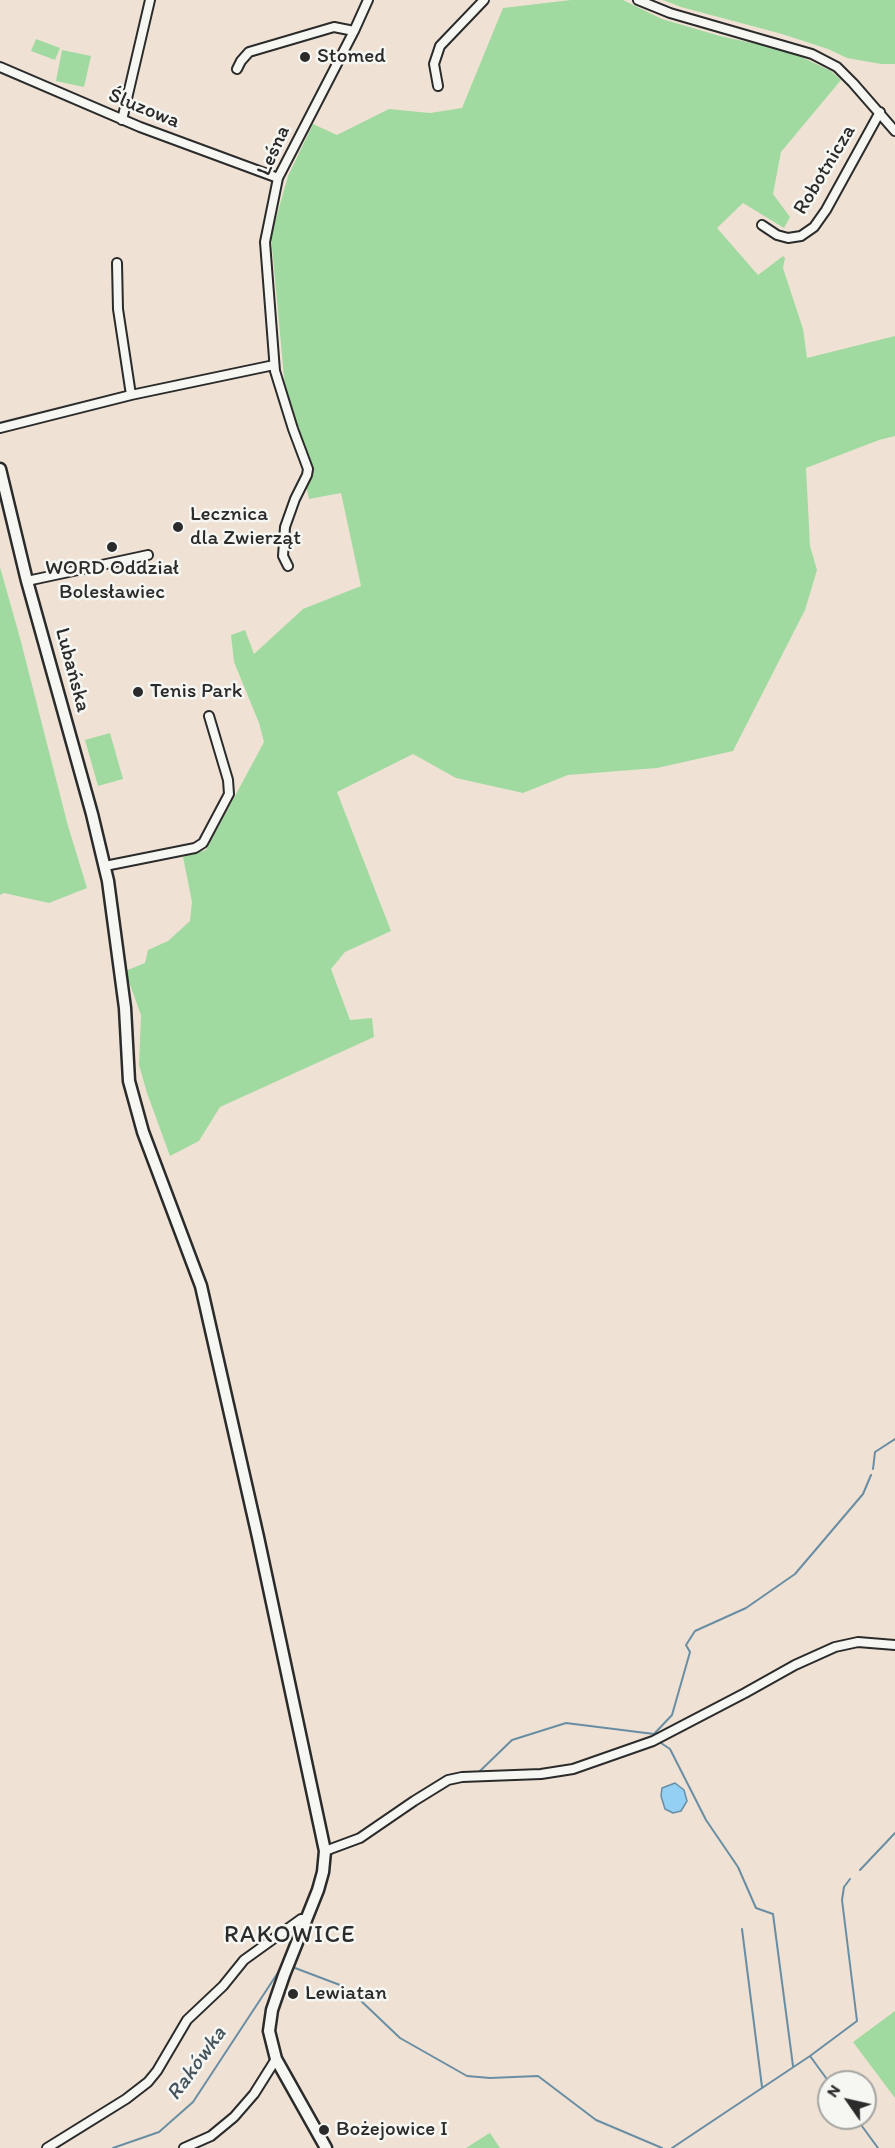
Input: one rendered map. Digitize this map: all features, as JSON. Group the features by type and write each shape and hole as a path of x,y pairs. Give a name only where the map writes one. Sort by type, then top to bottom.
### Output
{"street":[{"path":"122,120 150,0"},
{"name":"Leśna","path":"288,566 283,556 285,527 294,499 308,469 293,429 274,365 265,242 278,178 368,0"},
{"path":"438,86 434,64 440,45 484,0"},
{"path":"638,0 670,13 812,54 837,67 895,131"},
{"path":"237,69 249,52 334,27 354,31"},
{"name":"Śluzowa","path":"0,67 122,120 278,178"},
{"name":"Robotnicza","path":"762,225 777,235 788,238 801,236 814,227 826,210 879,112"},
{"path":"117,263 118,309 131,395"},
{"path":"0,428 131,395 274,365"},
{"name":"Lubańska","path":"0,469 27,581 92,814 108,881 125,1008 129,1081 143,1132 201,1286 325,1851"},
{"path":"27,581 148,555"},
{"path":"105,867 195,848 203,843 229,794 228,780 209,716"},
{"path":"326,2148 276,2059 271,2044 269,2022 284,1975 323,1872 325,1851 360,1838 448,1780 474,1776 541,1774 573,1769 653,1741 745,1694 795,1665 835,1647 858,1642 895,1645"},
{"path":"47,2148 126,2099 148,2082 187,2020 223,1986 244,1960 301,1918 307,1919"},
{"path":"184,2148 211,2136 234,2117 254,2094 276,2059"}],"green space":[{"path":"571,0 623,0 662,19 720,36 789,51 831,71 841,80 781,152 773,194 790,217 784,228 743,203 717,228 758,275 783,256 785,258 783,268 803,329 807,358 895,336 895,436 806,468 810,546 817,570 805,610 733,751 657,768 568,775 523,793 456,778 413,754 337,792 391,931 345,952 331,969 350,1020 372,1018 374,1037 220,1107 199,1141 170,1156 139,1065 141,1015 125,971 145,963 148,950 168,941 190,921 192,902 183,857 206,850 264,742 259,723 234,662 231,635 245,630 254,654 303,609 361,586 341,493 309,499 285,388 271,236 288,176 313,124 337,135 389,109 430,113 462,108 503,8"},
{"path":"663,0 895,0 895,64 847,58 828,49 782,34"},
{"path":"36,39 60,48 55,60 31,51"},
{"path":"62,50 91,56 84,87 56,81"},
{"path":"0,567 68,826 87,888 49,903 4,893 0,895"},
{"path":"110,733 123,779 98,786 85,740"},
{"path":"895,2011 895,2098 877,2074 877,2070 874,2070 853,2042"},
{"path":"490,2133 500,2148 466,2148 488,2134"}],"water":[{"path":"675,1783 684,1790 687,1801 681,1811 673,1813 665,1809 661,1796 662,1788"}],"waterway":[{"path":"873,1469 875,1452 895,1439"},
{"path":"480,1771 512,1740 566,1723 654,1734 672,1715 690,1652 686,1645 695,1631 746,1608 795,1574 863,1494 871,1475"},
{"path":"661,1743 670,1749 706,1820 738,1867 756,1908 773,1914 793,2066"},
{"path":"860,1870 895,1833"},
{"path":"672,2148 810,2056 857,2021 842,1900 844,1887 850,1879"},
{"path":"742,1929 762,2087"},
{"name":"Rakówka","path":"113,2148 159,2132 193,2102 281,1968"},
{"name":"Rakówka","path":"295,1968 340,1985 358,1998 400,2038 467,2076 490,2078 538,2076 596,2120 662,2148"},
{"path":"810,2056 820,2070"},
{"path":"865,2130 878,2148"}],"place":[{"name":"Stomed","path":"305,57"},
{"name":"Lecznica dla Zwierząt","path":"178,527"},
{"name":"WORD Oddział Bolesławiec","path":"112,547"},
{"name":"Tenis Park","path":"138,692"},
{"name":"Lewiatan","path":"293,1994"},
{"name":"Bożejowice I","path":"324,2130"}],"district":[{"name":"RAKOWICE","path":"290,1936"}]}
